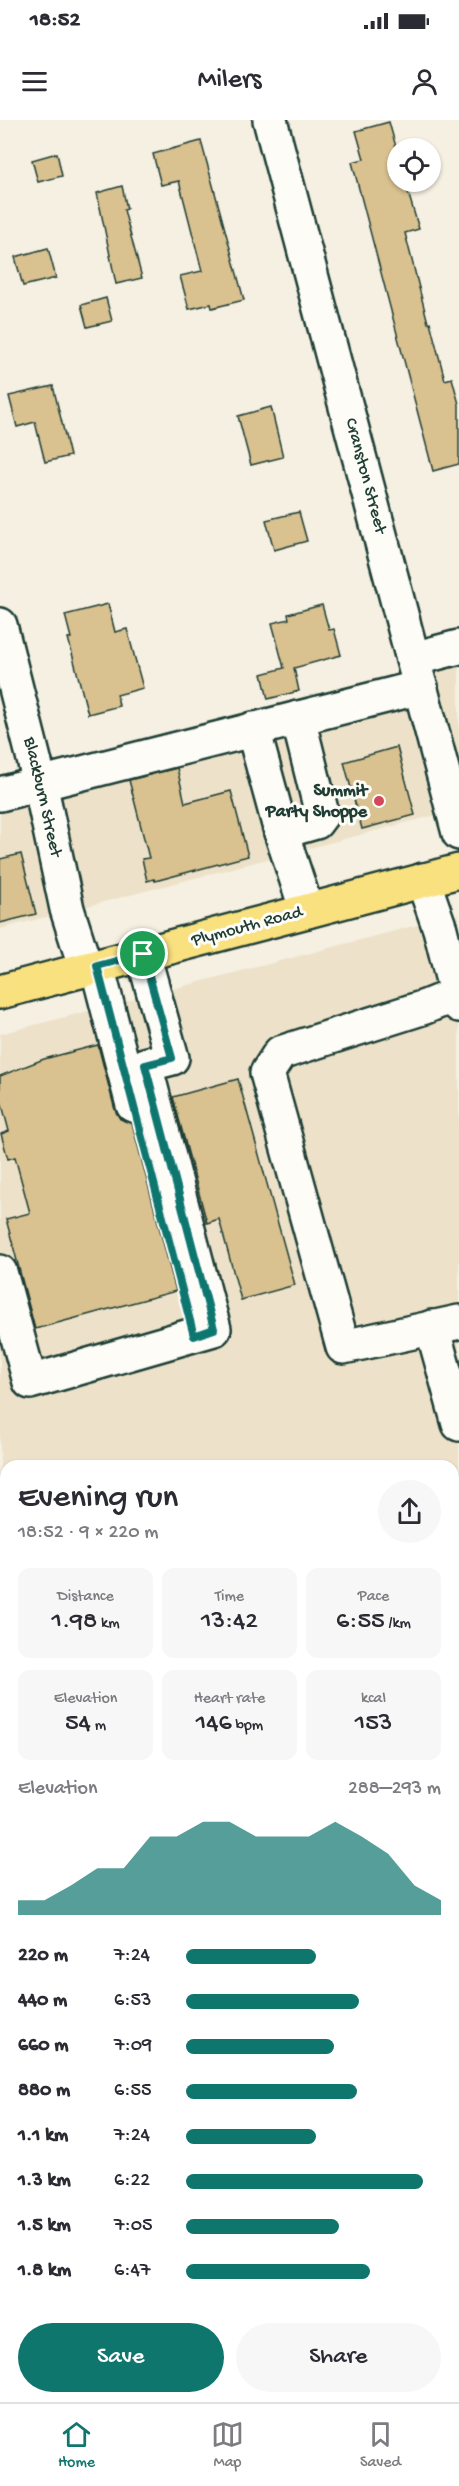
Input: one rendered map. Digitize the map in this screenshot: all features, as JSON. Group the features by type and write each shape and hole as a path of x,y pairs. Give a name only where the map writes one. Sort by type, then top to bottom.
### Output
{"main road":[{"name":"Plymouth Road","path":"0,992 459,871"}],"street":[{"name":"Cranston Street","path":"270,120 459,833"},
{"name":"Blackburn Street","path":"0,625 40,783 67,909 91,967 194,1336"},
{"path":"0,794 298,718 417,673 459,647"},
{"path":"281,832 316,822 322,814 298,718"},
{"path":"253,729 281,832 308,911"},
{"path":"423,880 449,926 458,999 425,1007 280,1053 267,1073 343,1347 446,1324 458,1418"},
{"path":"0,1272 30,1382 214,1329 145,1065 172,1058 143,954"}],"shaded area":[{"path":"459,647 459,809 0,929 0,791 421,687 413,659"},
{"path":"459,914 459,1460 0,1460 0,1034"}],"building":[{"path":"389,122 394,138 387,138 387,192 408,192 419,229 405,233 445,380 452,378 459,404 459,464 433,471 352,162 364,159 356,131"},
{"path":"201,141 244,300 212,308 211,304 189,309 180,276 202,271 179,181 161,185 153,154"},
{"path":"57,153 62,176 38,182 32,160"},
{"path":"122,186 127,209 124,210 142,278 116,284 97,193"},
{"path":"48,248 56,278 23,286 15,257"},
{"path":"106,298 112,321 87,327 81,305"},
{"path":"53,386 70,456 45,462 35,422 17,427 9,396"},
{"path":"271,407 283,457 251,465 238,416"},
{"path":"299,512 307,541 274,550 266,520"},
{"path":"108,604 115,632 127,629 143,688 117,695 119,706 88,714 68,638 71,638 65,615"},
{"path":"322,605 329,630 334,629 341,655 294,668 299,691 268,699 262,674 284,668 272,623 289,619 288,614"},
{"path":"397,747 415,815 362,829 344,762"},
{"path":"177,768 185,803 231,791 248,856 155,881 154,879 147,881 142,859 149,858 129,780"},
{"path":"21,854 36,914 0,923 0,859"},
{"path":"98,1045 115,1110 120,1119 132,1123 176,1291 35,1329 6,1219 30,1213 15,1157 8,1159 1,1134 9,1131 0,1097 0,1076 44,1059"},
{"path":"238,1079 295,1285 241,1300 219,1219 207,1223 173,1097"}],"place":[{"name":"Summit Party Shoppe","path":"379,801"}],"route":[{"path":"143,954 172,1058 145,1065 214,1329 194,1336 97,966 143,954"}]}
